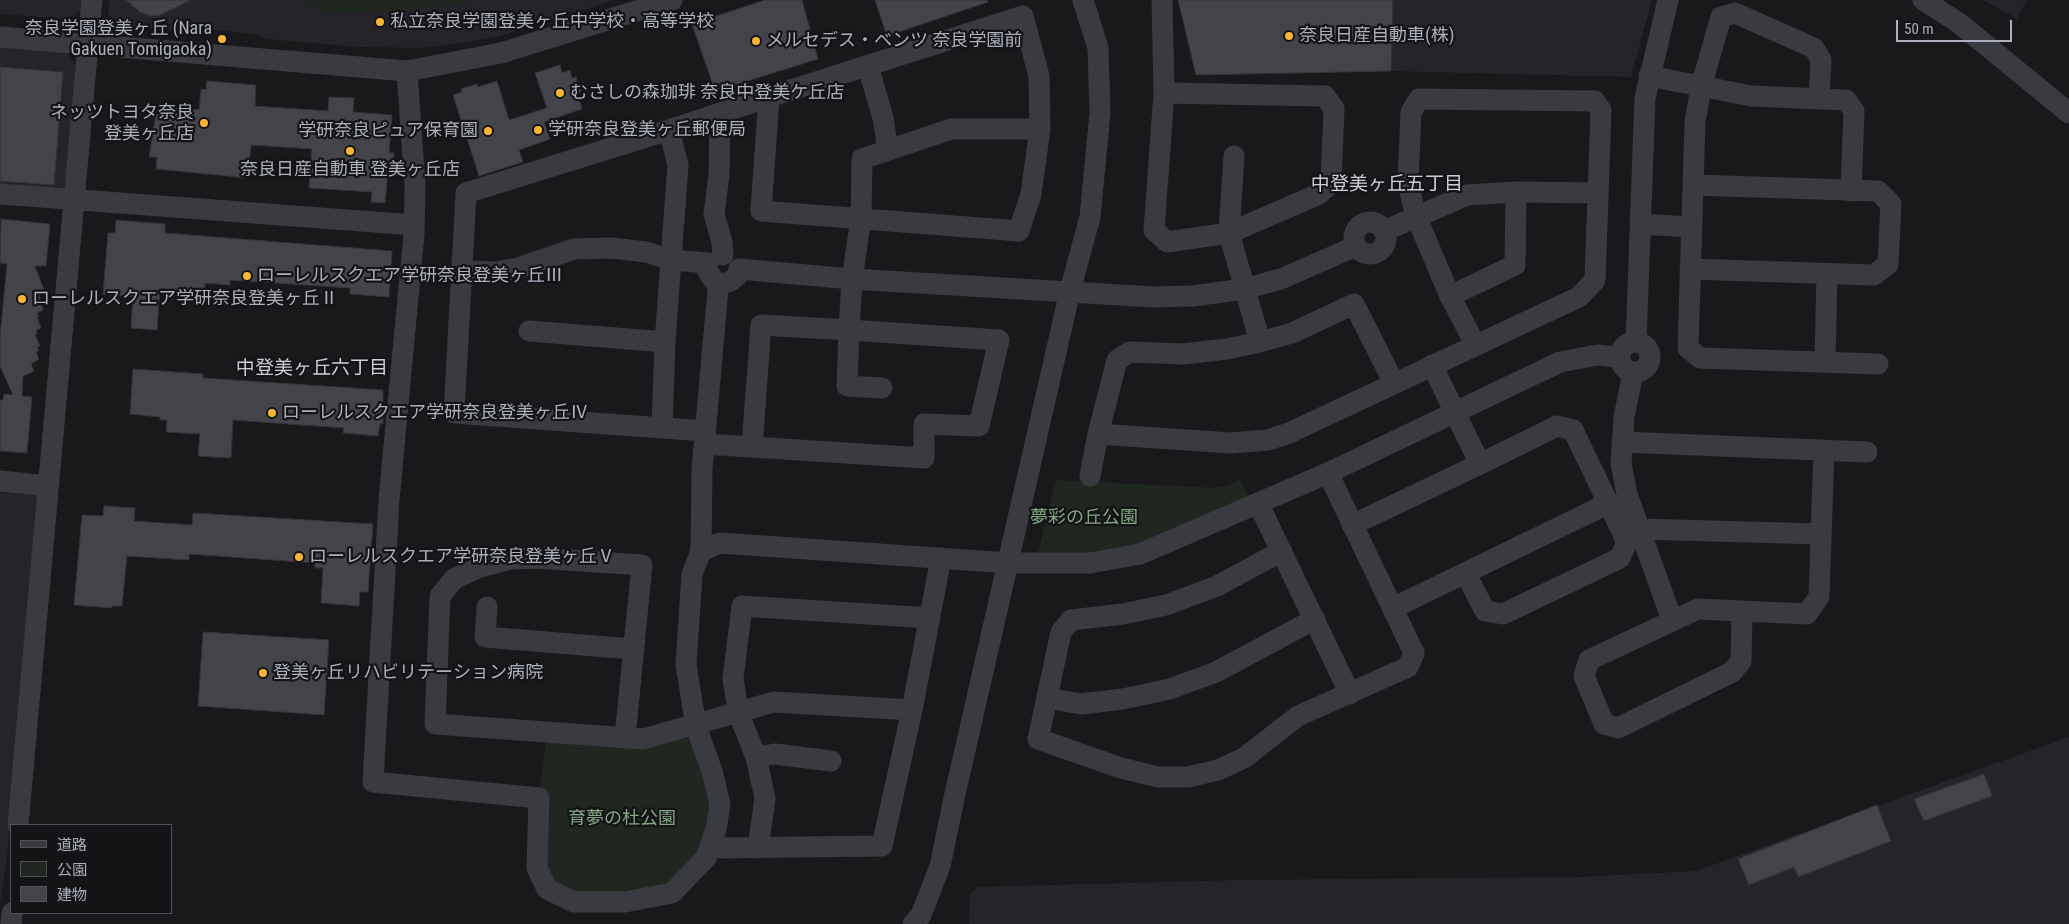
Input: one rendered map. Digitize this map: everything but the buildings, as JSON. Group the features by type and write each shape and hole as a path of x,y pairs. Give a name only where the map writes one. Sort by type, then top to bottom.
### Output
{"street":[{"path":"18,824 92,0"},
{"path":"0,37 87,46 407,71 501,53 672,0"},
{"path":"917,920 940,866 1070,291 1090,217 1100,114 1098,48 1083,0"},
{"path":"1162,0 1164,93 1154,230 1167,242 1229,233 1319,194 1331,184 1334,109 1325,96 1164,93"},
{"path":"1668,0 1645,98 1636,342 1622,348 1626,365 1627,393 1621,464 1627,494 1638,529 1672,620"},
{"path":"1923,0 1959,23 2069,113"},
{"path":"1819,98 1821,60 1814,48 1736,13 1721,17 1701,87 1695,122 1688,348 1700,358 1878,364"},
{"path":"752,447 761,325 999,340 979,426 924,424 924,458 752,447 662,428 454,413 466,193 1023,16 1039,76 1040,129 1031,194 1019,231 762,211 769,97"},
{"path":"868,66 883,118 888,150"},
{"path":"407,71 415,186 414,225 389,500 373,782 539,798 537,868 547,889 574,902 625,902 672,893 706,858 720,805 713,774 696,726 686,665 692,574 701,551 705,438 718,289 720,285 731,281 737,276 739,269 736,261 715,259 672,260 646,252 611,248 574,249 518,268 496,272 463,271"},
{"path":"1649,76 1751,96 1846,100 1854,111 1851,191"},
{"path":"1098,434 1231,443 1268,440 1289,433 1475,344 1579,297 1595,280 1601,110 1595,102 1419,99 1411,112 1408,184 1416,216 1450,296 1475,344"},
{"path":"720,112 719,175 714,214 722,242 715,259 707,270 720,285"},
{"path":"882,388 847,386 852,279 861,218 862,159 951,130 1040,129"},
{"path":"662,428 665,342 678,164 669,130"},
{"path":"1234,156 1229,233 1260,342"},
{"path":"1690,269 1874,275 1888,264 1891,204 1878,192 1694,185"},
{"path":"739,269 852,279 1154,297 1192,296 1244,289 1281,279 1356,246 1363,252 1378,252 1384,245 1384,231 1467,195 1516,192 1597,193"},
{"path":"1450,296 1514,265 1516,192"},
{"path":"0,194 414,225"},
{"path":"1640,224 1691,227"},
{"path":"1825,362 1826,274"},
{"path":"1090,476 1098,434 1117,360 1130,352 1183,354 1227,350 1292,332 1354,304 1394,383"},
{"path":"529,331 665,342"},
{"path":"701,551 720,543 1009,563 1090,563 1140,554 1258,505 1328,473 1560,362 1597,355 1626,365"},
{"path":"1432,365 1480,464"},
{"path":"1352,525 1557,426 1573,430 1607,504 1627,542 1620,558 1502,614 1485,611 1466,574"},
{"path":"1622,442 1867,452"},
{"path":"1742,612 1741,661 1732,672 1618,728 1604,724 1584,676 1589,660 1698,609 1808,614 1819,597 1824,450"},
{"path":"1282,551 1216,586 1166,605 1123,614 1071,620 1061,632 1038,740 1121,768 1158,777 1188,777 1218,770 1244,758 1298,716 1408,667 1414,653 1328,473"},
{"path":"0,481 48,486"},
{"path":"1393,608 1607,504"},
{"path":"1258,505 1350,694"},
{"path":"1638,529 1821,534"},
{"path":"625,737 632,649 642,565 538,558 510,559 480,567 454,579 440,596 436,724 504,731 643,739 696,726 774,702 912,710"},
{"path":"710,848 882,846 912,710 941,558"},
{"path":"758,848 765,798 756,758 738,712 734,678 742,606 930,618"},
{"path":"487,607 485,637 632,649"},
{"path":"1047,698 1081,704 1123,699 1170,689 1216,672 1315,620"},
{"path":"756,758 775,754 831,762"}],"shaded area":[{"path":"0,0 82,0 81,10 67,19 0,14"},
{"path":"109,0 615,0 499,36 419,48 358,47 267,39 255,34 193,28 186,31 121,27 108,14"},
{"path":"1393,0 1652,0 1631,77 1391,71"},
{"path":"1983,0 2027,0 2017,19"},
{"path":"0,45 66,51 77,67 68,187 62,193 0,187"},
{"path":"0,492 41,495 8,848 0,907"},
{"path":"2069,737 2069,924 969,924 970,894 978,887 1238,880 1578,877 1696,871"}],"green space":[{"name":"私立奈良学園登美ヶ丘中学校・高等学校","path":"299,0 477,0 422,9 329,13"},
{"name":"夢彩の丘公園","path":"1240,479 1249,500 1158,541 1109,552 1037,557 1056,480 1215,488 1227,486"},
{"name":"育夢の杜公園","path":"696,726 716,829 672,893 625,902 547,889 539,798 547,733"}],"place":[{"name":"私立奈良学園登美ヶ丘中学校・高等学校","path":"380,22"},
{"name":"奈良日産自動車(株)","path":"1289,36"},
{"name":"奈良学園登美ヶ丘 (Nara Gakuen Tomigaoka)","path":"222,39"},
{"name":"メルセデス・ベンツ 奈良学園前","path":"756,41"},
{"name":"むさしの森珈琲 奈良中登美ケ丘店","path":"560,93"},
{"name":"ネッツトヨタ奈良 登美ヶ丘店","path":"204,123"},
{"name":"学研奈良登美ヶ丘郵便局","path":"538,130"},
{"name":"学研奈良ピュア保育園","path":"488,131"},
{"name":"奈良日産自動車 登美ヶ丘店","path":"350,151"},
{"name":"ローレルスクエア学研奈良登美ヶ丘Ⅲ","path":"247,276"},
{"name":"ローレルスクエア学研奈良登美ヶ丘Ⅱ","path":"22,299"},
{"name":"ローレルスクエア学研奈良登美ヶ丘Ⅳ","path":"272,413"},
{"name":"ローレルスクエア学研奈良登美ヶ丘Ⅴ","path":"299,557"},
{"name":"登美ヶ丘リハビリテーション病院","path":"263,673"}],"district":[{"name":"中登美ヶ丘五丁目","path":"1387,185"},
{"name":"中登美ヶ丘六丁目","path":"312,369"}]}
